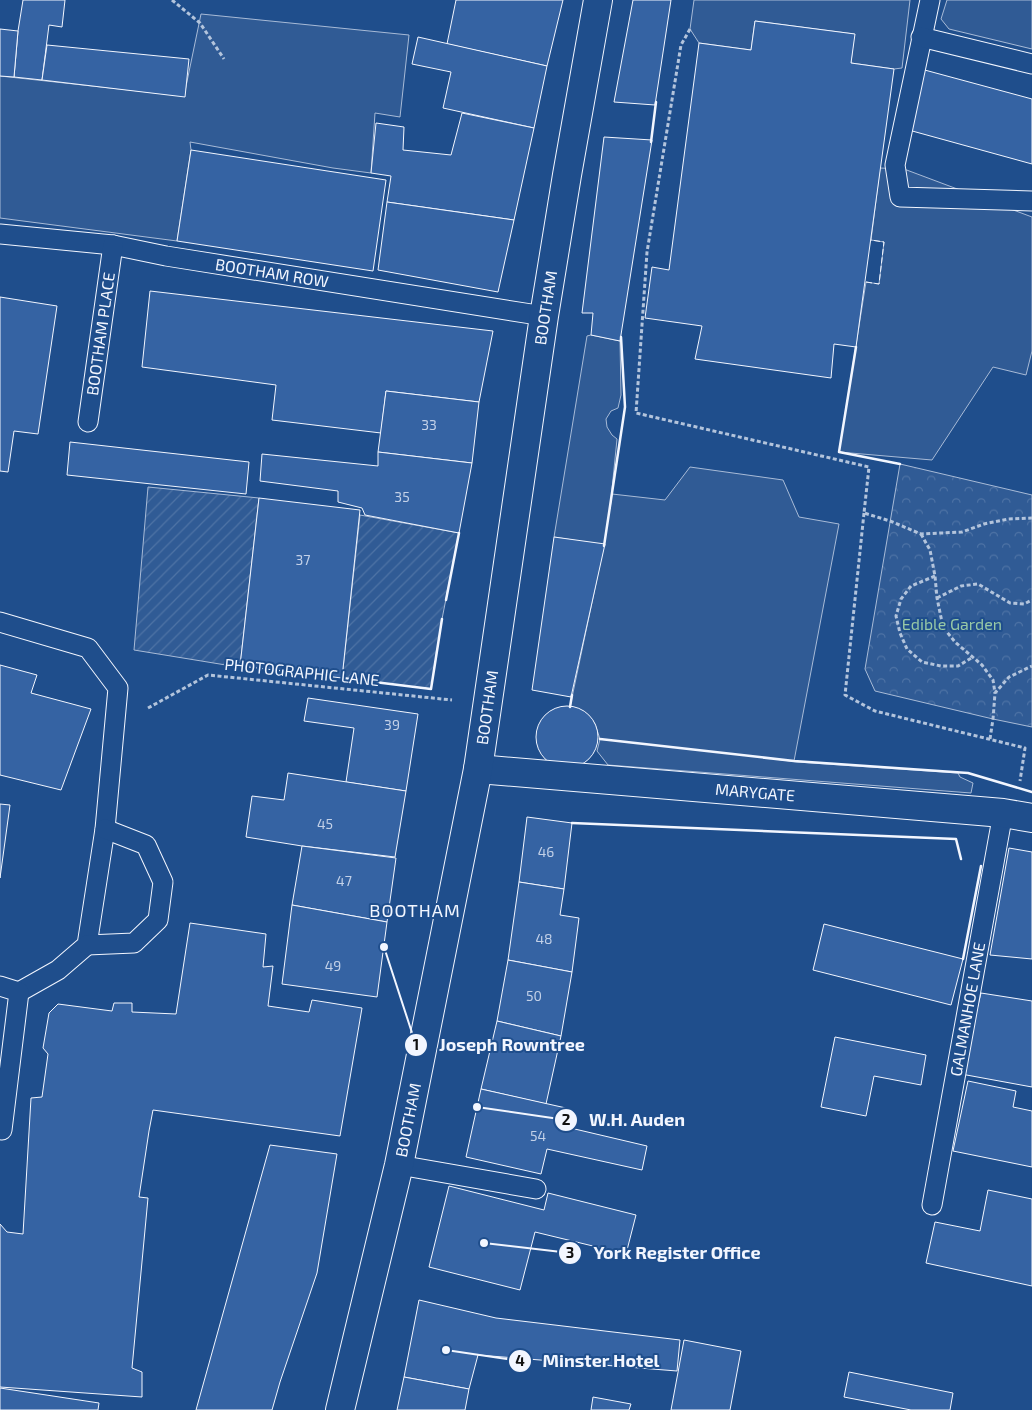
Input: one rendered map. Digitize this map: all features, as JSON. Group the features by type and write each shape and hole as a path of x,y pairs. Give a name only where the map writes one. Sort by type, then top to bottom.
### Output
{"main road":[{"name":"BOOTHAM","path":"340,1410 399,1165 478,769 544,316 568,166 598,0"},
{"name":"MARYGATE","path":"478,769 1016,815"}],"lane":[{"path":"930,0 895,165 900,197 1032,201"},
{"path":"922,37 1032,64"},
{"name":"BOOTHAM ROW","path":"0,234 113,245 166,256 544,316"},
{"name":"BOOTHAM PLACE","path":"88,422 113,245"},
{"path":"0,622 88,648 118,688 105,829 87,945"},
{"name":"GALMANHOE LANE","path":"932,1205 1016,815"},
{"path":"0,986 19,992 58,970 87,945 134,943 158,920 163,882 146,845 105,829"},
{"path":"2,1130 19,992"},
{"path":"399,1165 536,1189"}],"path":[{"path":"172,0 200,23 224,59"},
{"path":"690,29 681,45 647,252 636,413 869,467 845,695 875,711 1025,748 1016,815"},
{"path":"864,513 921,534 962,532 984,524 1008,519 1032,518"},
{"path":"921,534 930,550 937,598 944,627 955,642 982,665 993,680 995,693 990,739"},
{"path":"935,576 911,586 901,599 896,616 906,649 922,662 941,666 958,666 973,657"},
{"path":"937,598 961,586 978,584 1010,603 1024,604 1032,600"},
{"path":"995,693 1009,677 1032,666"},
{"name":"PHOTOGRAPHIC LANE","path":"112,750 123,737 136,715 208,675 487,704"}],"shaded area":[{"path":"694,0 910,0 902,68 894,69 851,63 854,34 755,21 751,50 699,43 690,29"},
{"path":"947,0 1032,0 1032,49 949,29 941,19"},
{"path":"201,14 409,35 400,117 375,113 371,173 190,142 191,150 177,241 0,218 0,76 184,96"},
{"path":"880,168 904,169 1032,217 1032,351 1026,375 993,367 932,460 839,452 866,282 879,284 884,242 871,240"},
{"path":"591,335 620,341 621,395 618,408 611,411 606,419 607,427 617,439 610,509 612,494 665,500 690,467 783,480 799,517 839,524 794,761 775,759 797,762 958,773 960,777 973,783 971,793 608,765 597,751 600,739 595,724 591,718 576,708 570,707 604,545 554,537 587,336"}],"green space":[{"name":"Edible Garden","path":"900,464 1032,495 1032,727 875,691 865,669"},
{"path":"148,487 259,498 240,666 134,650"},
{"path":"360,515 459,533 442,619 431,689 342,678"}],"building":[{"path":"23,0 65,0 62,27 49,25 42,80 14,77"},
{"path":"456,0 563,0 547,66 447,44"},
{"path":"633,0 671,0 655,105 614,102"},
{"path":"755,21 855,34 851,63 894,69 856,347 834,344 831,378 695,359 702,326 645,318 652,267 669,270 699,43 751,50"},
{"path":"0,29 18,31 14,77 0,76"},
{"path":"418,37 547,66 534,128 443,108 451,72 412,64"},
{"path":"47,45 189,59 185,97 42,80"},
{"path":"921,69 1032,99 1032,164 905,129"},
{"path":"462,113 534,128 514,220 387,202 391,176 371,173 376,123 404,127 403,150 451,155"},
{"path":"604,137 652,140 620,341 591,335 593,313 582,313"},
{"path":"191,150 386,180 373,271 177,241"},
{"path":"387,202 514,220 498,292 378,270"},
{"path":"150,291 493,331 479,402 386,391 381,433 272,420 276,385 142,367"},
{"path":"0,297 57,306 38,434 14,431 8,472 0,471"},
{"path":"386,391 479,402 472,463 378,452"},
{"path":"70,442 249,462 246,494 67,475"},
{"path":"378,452 472,463 459,533 365,515 362,508 338,502 338,491 260,481 262,454 378,466"},
{"path":"259,498 360,510 342,678 240,666"},
{"path":"554,537 605,544 571,697 532,690"},
{"path":"0,665 37,675 31,693 91,709 61,790 0,775"},
{"path":"308,698 418,714 406,791 346,782 354,728 304,721"},
{"path":"567,706 584,711 589,715 593,720 598,737 593,754 589,759 584,763 567,768 550,763 545,759 541,754 536,737 541,720 545,715 550,711"},
{"path":"288,773 406,791 395,857 246,837 252,796 284,800"},
{"path":"0,804 10,805 0,878"},
{"path":"527,817 572,823 564,889 519,882"},
{"path":"302,846 396,858 387,922 292,905"},
{"path":"1009,848 1032,852 1032,959 990,955"},
{"path":"519,882 564,889 560,915 579,918 572,972 508,960"},
{"path":"292,905 387,922 377,997 282,984"},
{"path":"190,923 266,934 263,967 273,966 268,1006 309,1012 312,1000 362,1008 340,1136 153,1110 139,1197 148,1198 132,1368 142,1372 142,1397 0,1387 0,1224 7,1232 23,1234 31,1098 42,1097 48,1054 43,1048 49,1013 58,1004 112,1011 114,1003 132,1003 132,1012 176,1014"},
{"path":"824,924 963,959 951,1005 813,970"},
{"path":"508,960 572,972 561,1036 497,1021"},
{"path":"981,993 1032,1001 1032,1087 961,1074"},
{"path":"497,1021 561,1036 546,1104 481,1089"},
{"path":"835,1037 926,1055 921,1085 874,1076 866,1116 821,1107"},
{"path":"968,1081 1016,1091 1013,1107 1032,1111 1032,1167 953,1151"},
{"path":"481,1089 566,1108 562,1126 647,1146 642,1170 547,1149 541,1174 466,1157"},
{"path":"270,1145 337,1154 317,1273 272,1410 196,1410"},
{"path":"449,1186 544,1210 548,1193 636,1215 626,1254 535,1232 520,1290 429,1267"},
{"path":"988,1190 1032,1199 1032,1286 926,1263 935,1222 980,1231"},
{"path":"419,1300 496,1318 680,1340 677,1371 478,1355 469,1389 404,1377"},
{"path":"684,1340 741,1351 730,1410 671,1410"},
{"path":"849,1372 953,1393 950,1410 911,1410 844,1397"},
{"path":"404,1377 469,1389 465,1410 397,1410"},
{"path":"0,1388 99,1403 98,1410 0,1410"},
{"path":"593,1397 631,1404 629,1410 591,1410"}],"fence":[{"path":"866,282 879,284 884,242 871,240"}],"wall":[{"path":"651,142 656,102"},
{"path":"604,546 625,407 621,337"},
{"path":"856,347 839,452 900,464"},
{"path":"446,600 459,533"},
{"path":"342,678 431,689 442,619"},
{"path":"570,707 572,695"},
{"path":"600,739 794,761 968,773 1032,792"},
{"path":"572,823 956,839 961,859"},
{"path":"963,959 981,866"}],"place":[{"name":"Joseph Rowntree","path":"384,947"},
{"name":"W.H. Auden","path":"477,1107"},
{"name":"York Register Office","path":"484,1243"},
{"name":"Minster Hotel","path":"446,1350"}],"district":[{"name":"BOOTHAM","path":"415,911"}]}
